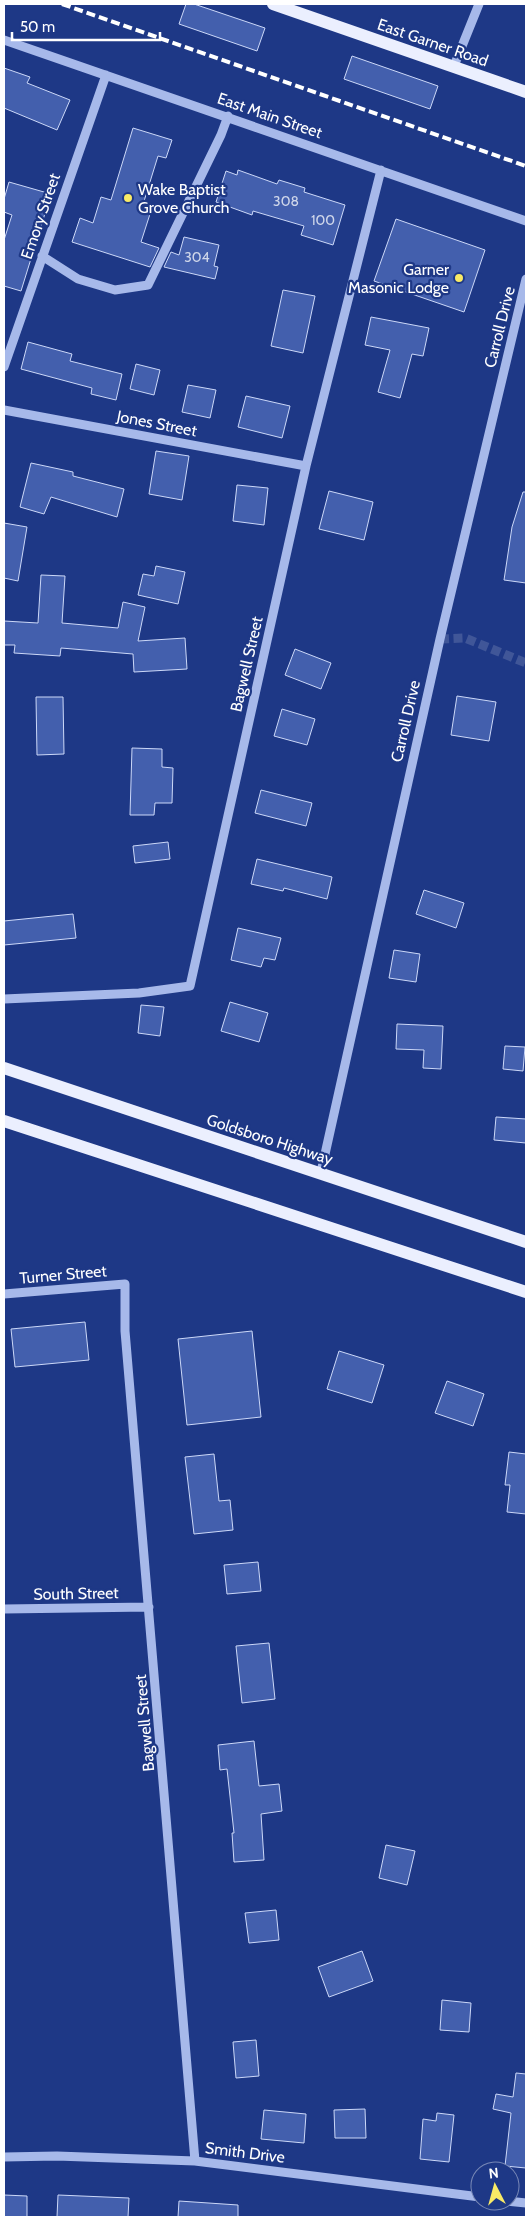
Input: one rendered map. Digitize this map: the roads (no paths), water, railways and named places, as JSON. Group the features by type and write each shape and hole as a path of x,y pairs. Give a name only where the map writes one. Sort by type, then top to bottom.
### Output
{"main road":[{"name":"East Garner Road","path":"273,4 526,92"},
{"name":"Goldsboro Highway","path":"4,1068 321,1172 526,1242"},
{"path":"4,1121 526,1292"}],"street":[{"path":"454,66 479,4"},
{"name":"East Main Street","path":"4,40 228,116 526,221"},
{"name":"Emory Street","path":"4,367 106,74"},
{"path":"42,256 78,279 115,290 148,285 217,144 228,116"},
{"name":"Bagwell Street","path":"4,999 138,993 190,986 306,466 381,170"},
{"name":"Carroll Drive","path":"321,1172 437,648 526,278"},
{"name":"Jones Street","path":"4,410 306,466"},
{"name":"Bagwell Street","path":"125,1284 125,1331 195,2161"},
{"name":"Turner Street","path":"4,1294 125,1284"},
{"name":"South Street","path":"4,1609 149,1607"},
{"name":"Smith Drive","path":"4,2157 57,2156 195,2161 470,2196"}],"tunnel":[{"path":"440,639 465,638 526,663"}],"railway":[{"path":"62,4 526,166"}],"place":[{"name":"Wake Baptist Grove Church","path":"128,198"},
{"name":"Garner Masonic Lodge","path":"459,278"}]}
